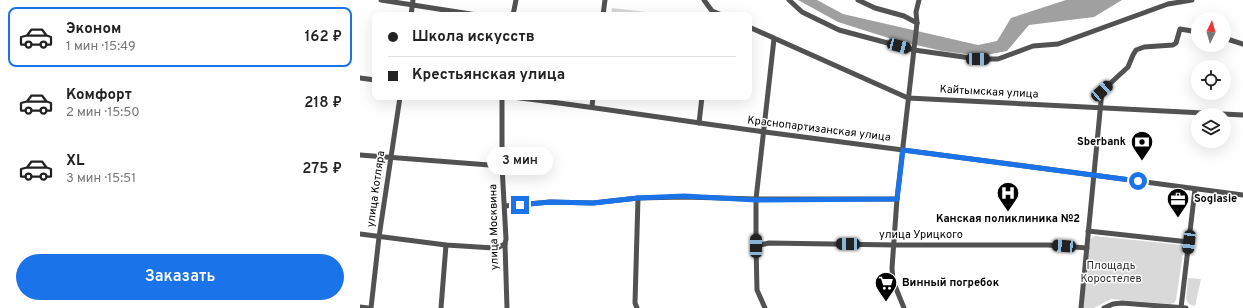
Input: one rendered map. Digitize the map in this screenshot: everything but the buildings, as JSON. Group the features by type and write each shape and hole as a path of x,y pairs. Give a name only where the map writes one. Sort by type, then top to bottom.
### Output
{"street":[{"path":"381,0 413,3 461,12"},
{"path":"514,12 516,0"},
{"path":"603,12 605,0"},
{"path":"704,0 711,12"},
{"path":"789,0 802,12 840,30 914,50 978,59 998,59 1033,46 1058,44 1168,4 1192,0"},
{"path":"858,0 875,8 904,16 917,23"},
{"path":"904,308 893,281 892,268 897,199 917,23 916,12 918,0"},
{"name":"Кайтымская улица","path":"752,28 908,98 1243,115"},
{"path":"1081,308 1102,91 1128,67 1132,55 1136,50 1144,47 1173,45 1176,43 1180,28 1191,30"},
{"path":"765,308 757,290 756,200 774,39"},
{"path":"1231,40 1243,44"},
{"path":"360,78 372,80"},
{"name":"улица Котляра","path":"371,308 379,237 400,100"},
{"name":"улица Москвина","path":"502,100 502,166 506,239 506,308"},
{"name":"Краснопартизанская улица","path":"536,100 1243,196"},
{"path":"592,107 593,100"},
{"path":"699,123 702,100"},
{"path":"360,155 502,166"},
{"path":"1104,308 1113,304 1122,303 1183,308 1195,189"},
{"path":"505,206 550,202 593,203 638,198 684,196 756,200 897,199"},
{"path":"637,308 635,303 638,198"},
{"path":"1088,231 1189,242"},
{"path":"360,234 446,245 494,248 505,244"},
{"name":"улица Урицкого","path":"756,246 769,243 1048,245 1087,248"},
{"path":"441,308 446,245"},
{"path":"360,307 368,308"}],"green space":[{"path":"612,8 646,12 611,12"},
{"name":"Площадь Коростелев","path":"1095,236 1182,245 1184,247 1176,300 1174,303 1170,304 1111,299 1094,308 1082,308 1090,239"},
{"path":"1188,278 1201,279 1195,306 1189,304 1186,299"}],"shaded area":[{"path":"798,0 817,0 843,14 978,45 997,41 1011,18 1066,0 1122,0 1094,17 1029,25 1007,51 981,56 942,51 895,40 838,22"}],"place":[{"name":"Sberbank","path":"1142,162"},
{"name":"Канская поликлиника №2","path":"1008,212"},
{"name":"Soglasie","path":"1178,218"},
{"name":"Винный погребок","path":"886,302"}],"route":[{"path":"520,205 561,201 593,203 638,198 684,196 756,200 897,199 903,150 1138,181"}]}
